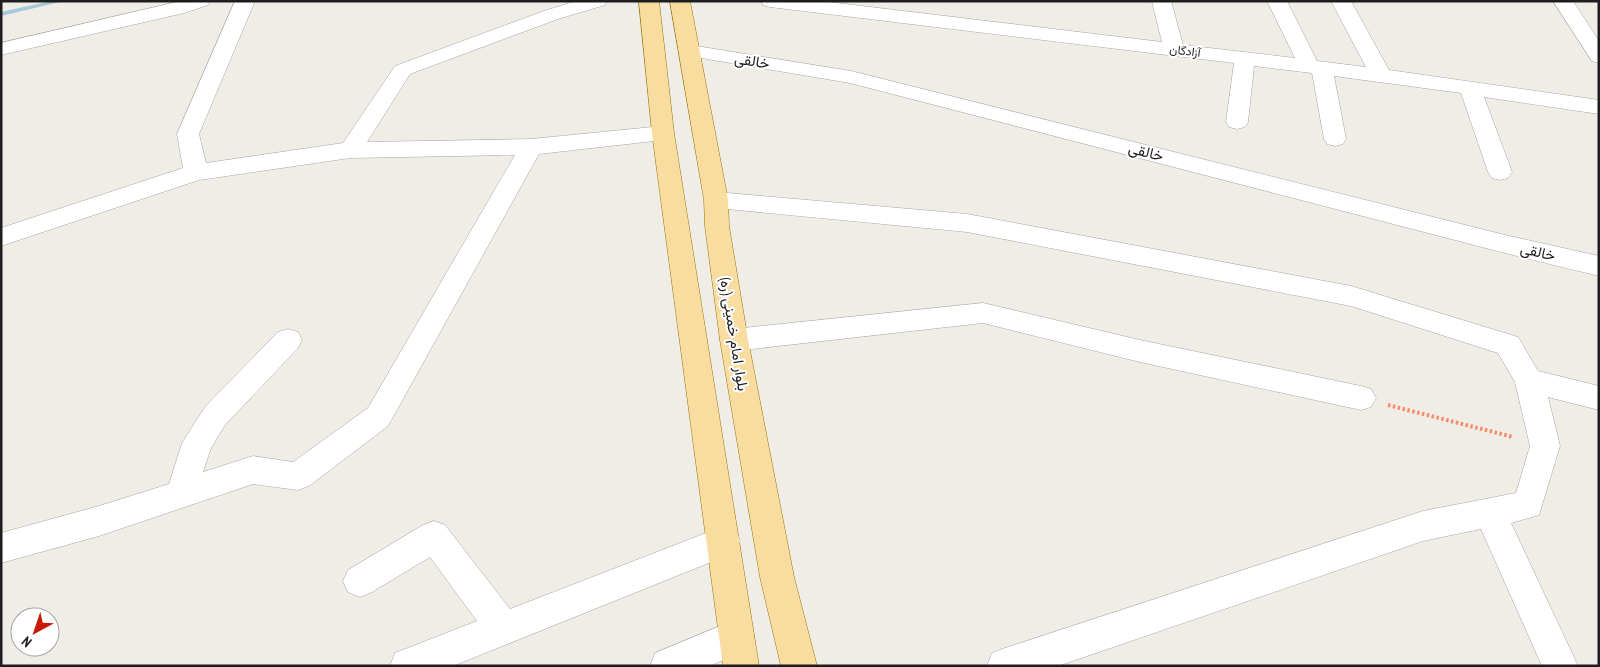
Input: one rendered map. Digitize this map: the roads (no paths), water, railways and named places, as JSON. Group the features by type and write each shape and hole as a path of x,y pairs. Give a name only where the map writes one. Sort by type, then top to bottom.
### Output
{"main road":[{"path":"649,1 663,133 739,651"},
{"name":"بلوار امام خمینی (ره)","path":"680,1 716,200 717,226 734,340 777,577 800,666"}],"street":[{"path":"1,49 177,9 201,1"},
{"path":"196,172 188,134 245,1"},
{"path":"350,150 402,70 551,15 598,1"},
{"name":"آزادگان","path":"770,1 1381,75 1599,107"},
{"path":"1277,1 1316,67 1335,140"},
{"path":"1341,1 1381,75"},
{"path":"1563,1 1599,58"},
{"path":"1162,2 1174,50"},
{"name":"خالقی","path":"690,51 851,76 1505,244 1599,266"},
{"path":"1237,122 1245,58"},
{"path":"1470,88 1500,172"},
{"path":"1,238 196,172 350,150 531,147 663,133"},
{"path":"1,548 99,521 253,470 298,476 378,416 531,147"},
{"path":"716,200 967,223 1351,296 1508,345 1530,380 1545,446 1528,505 1423,526 1004,666"},
{"path":"734,340 983,313 1140,351 1361,398"},
{"path":"181,494 197,443 215,416 288,340"},
{"path":"1530,380 1599,398"},
{"path":"1490,513 1560,666"},
{"path":"360,581 434,536 503,628"},
{"path":"408,666 724,542"},
{"path":"668,666 739,651"}],"waterway":[{"path":"1,14 61,1"}]}
